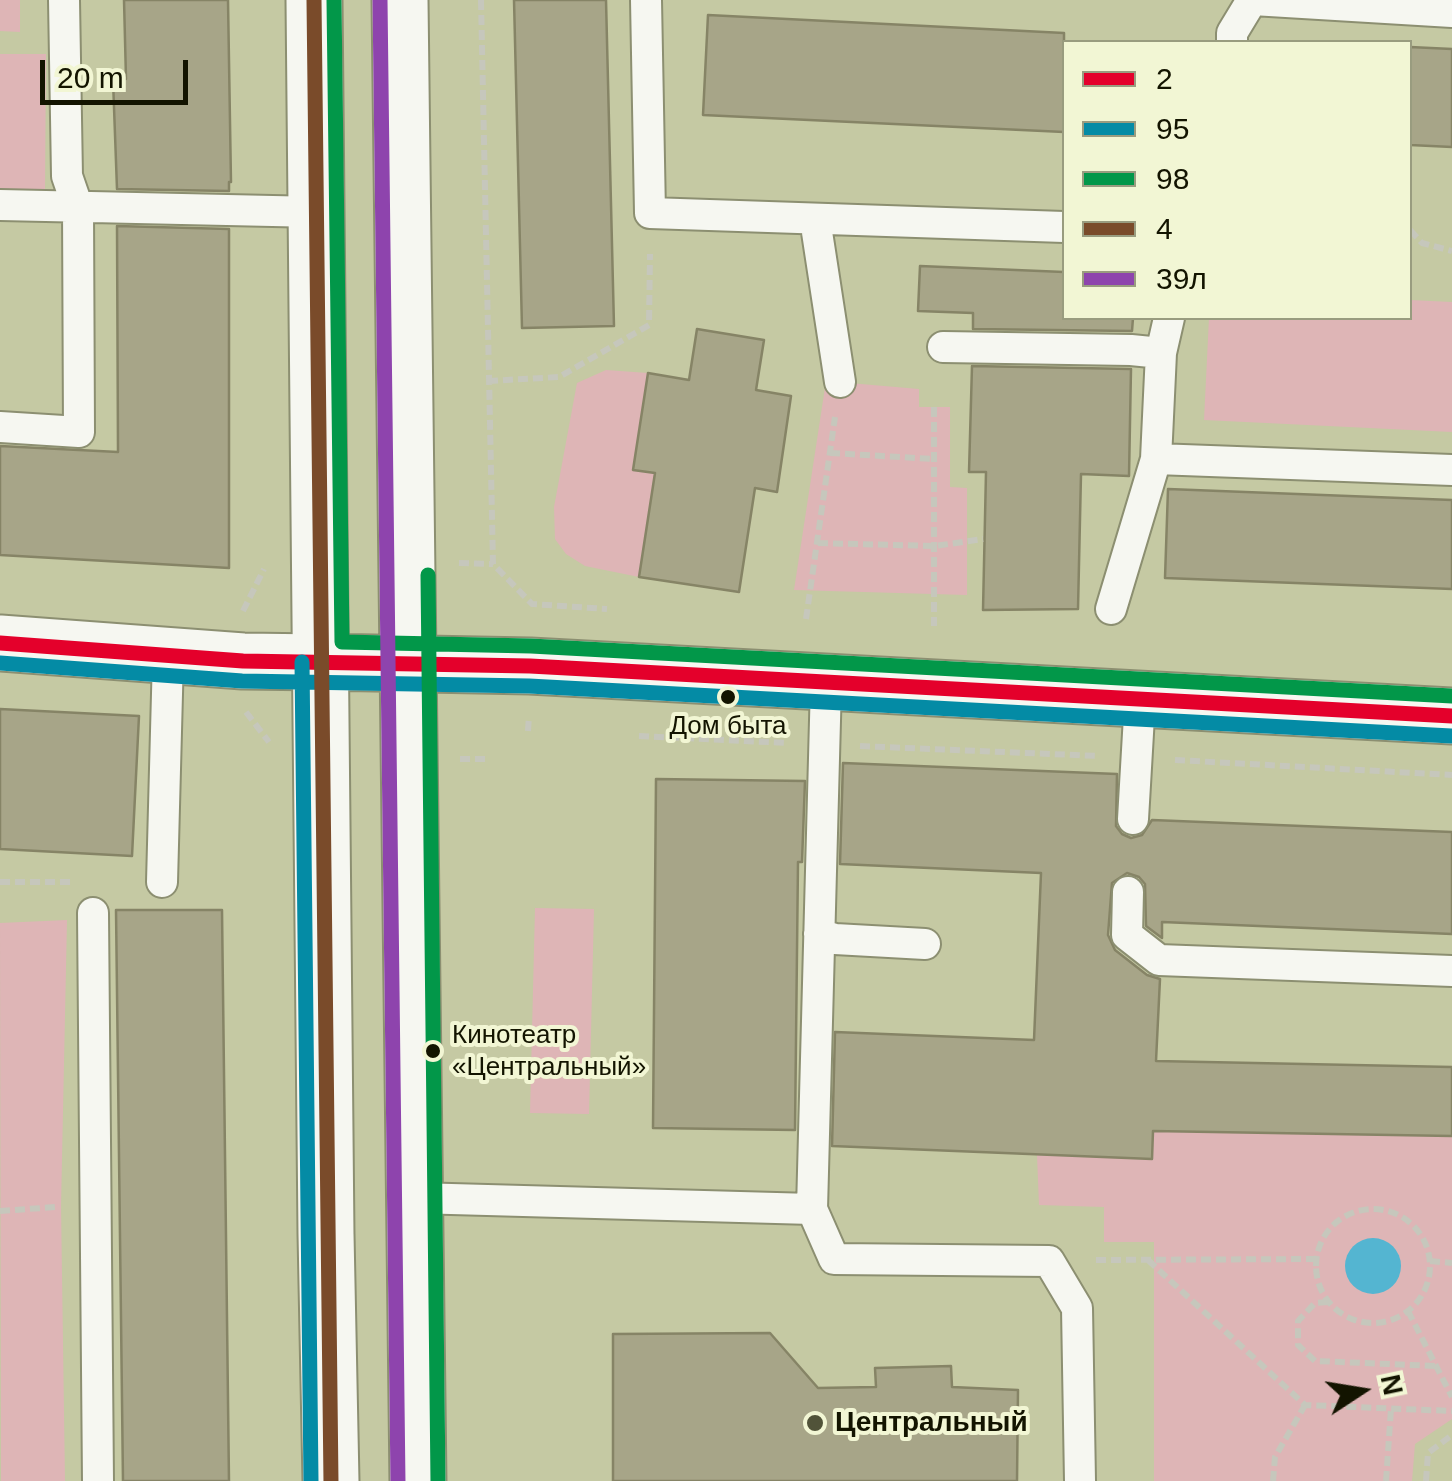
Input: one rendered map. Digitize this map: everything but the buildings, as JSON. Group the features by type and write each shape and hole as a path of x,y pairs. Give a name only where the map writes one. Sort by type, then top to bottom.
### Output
{"main road":[{"path":"314,0 331,1481"},
{"path":"400,0 418,1481"},
{"path":"0,643 168,656 530,666 1452,716"}],"lane":[{"path":"0,427 80,432 78,208 67,176 64,0"},
{"path":"646,0 650,212 1062,227"},
{"path":"1232,40 1232,33 1252,0 1452,12"},
{"path":"0,206 318,212"},
{"path":"815,218 840,382"},
{"path":"1111,609 1156,459 1161,353 1169,320"},
{"path":"944,347 1161,353"},
{"path":"1156,459 1452,470"},
{"path":"162,882 168,656"},
{"path":"826,684 812,1209 834,1260 1049,1260 1077,1308 1080,1481"},
{"path":"1133,819 1140,699"},
{"path":"1128,892 1127,935 1159,960 1452,971"},
{"path":"94,913 98,1481"},
{"path":"819,934 834,939 925,944"},
{"path":"415,1198 812,1209"}],"path":[{"path":"481,0 492,564 532,604 607,609"},
{"path":"488,382 559,377 650,325 650,212"},
{"path":"1412,232 1422,242 1452,251"},
{"path":"806,619 840,382"},
{"path":"934,407 934,626"},
{"path":"830,452 934,459"},
{"path":"818,543 935,546 984,539"},
{"path":"242,707 276,752"},
{"path":"639,736 1452,775"},
{"path":"0,882 84,882"},
{"path":"0,1211 61,1206 96,1198"},
{"path":"1380,1208 1410,1222 1424,1240 1430,1261 1423,1294 1408,1311 1388,1322 1366,1323 1344,1316 1328,1302 1318,1281 1316,1259 1323,1238 1337,1220 1357,1210 1380,1208"},
{"path":"1049,1260 1316,1259"},
{"path":"1148,1260 1305,1405 1452,1410"},
{"path":"1430,1261 1452,1263"},
{"path":"1328,1302 1315,1304 1298,1321 1298,1345 1315,1361 1436,1366"},
{"path":"1408,1311 1452,1397"},
{"path":"1273,1481 1275,1457 1305,1405"},
{"path":"1386,1481 1391,1409"},
{"path":"1426,1481 1428,1453 1452,1435"}],"shaded area":[{"path":"0,0 20,0 20,32 0,31"},
{"path":"0,54 46,54 45,189 0,189"},
{"path":"1412,300 1452,302 1452,432 1204,420 1209,320 1412,320"},
{"path":"606,370 648,373 633,469 655,473 639,577 585,566 566,554 555,539 554,507 577,383"},
{"path":"826,381 919,389 919,407 950,407 950,487 967,488 967,595 794,590"},
{"path":"535,908 594,909 589,1114 530,1113"},
{"path":"67,920 61,1206 65,1481 1,1481 0,923"},
{"path":"1153,1132 1452,1136 1452,1419 1415,1444 1412,1481 1154,1481 1154,1242 1104,1242 1104,1207 1039,1205 1037,1155 1152,1159"}],"water":[{"path":"1373,1238 1393,1246 1401,1266 1393,1286 1373,1294 1353,1286 1345,1266 1353,1246"}],"transit line":[{"name":"4","path":"314,0 331,1481"},
{"name":"98","path":"334,0 342,642 531,646 1452,696"},
{"name":"39л","path":"380,0 398,1481"},
{"name":"98","path":"428,575 438,1481"},
{"name":"2","path":"0,643 243,661 530,666 1452,716"},
{"name":"95","path":"302,662 311,1481"},
{"name":"95","path":"0,663 242,681 529,686 1451,736"}],"place":[{"name":"Дом быта","path":"728,697"},
{"name":"Кинотеатр «Центральный»","path":"433,1051"},
{"name":"Центральный","path":"815,1423"}]}
